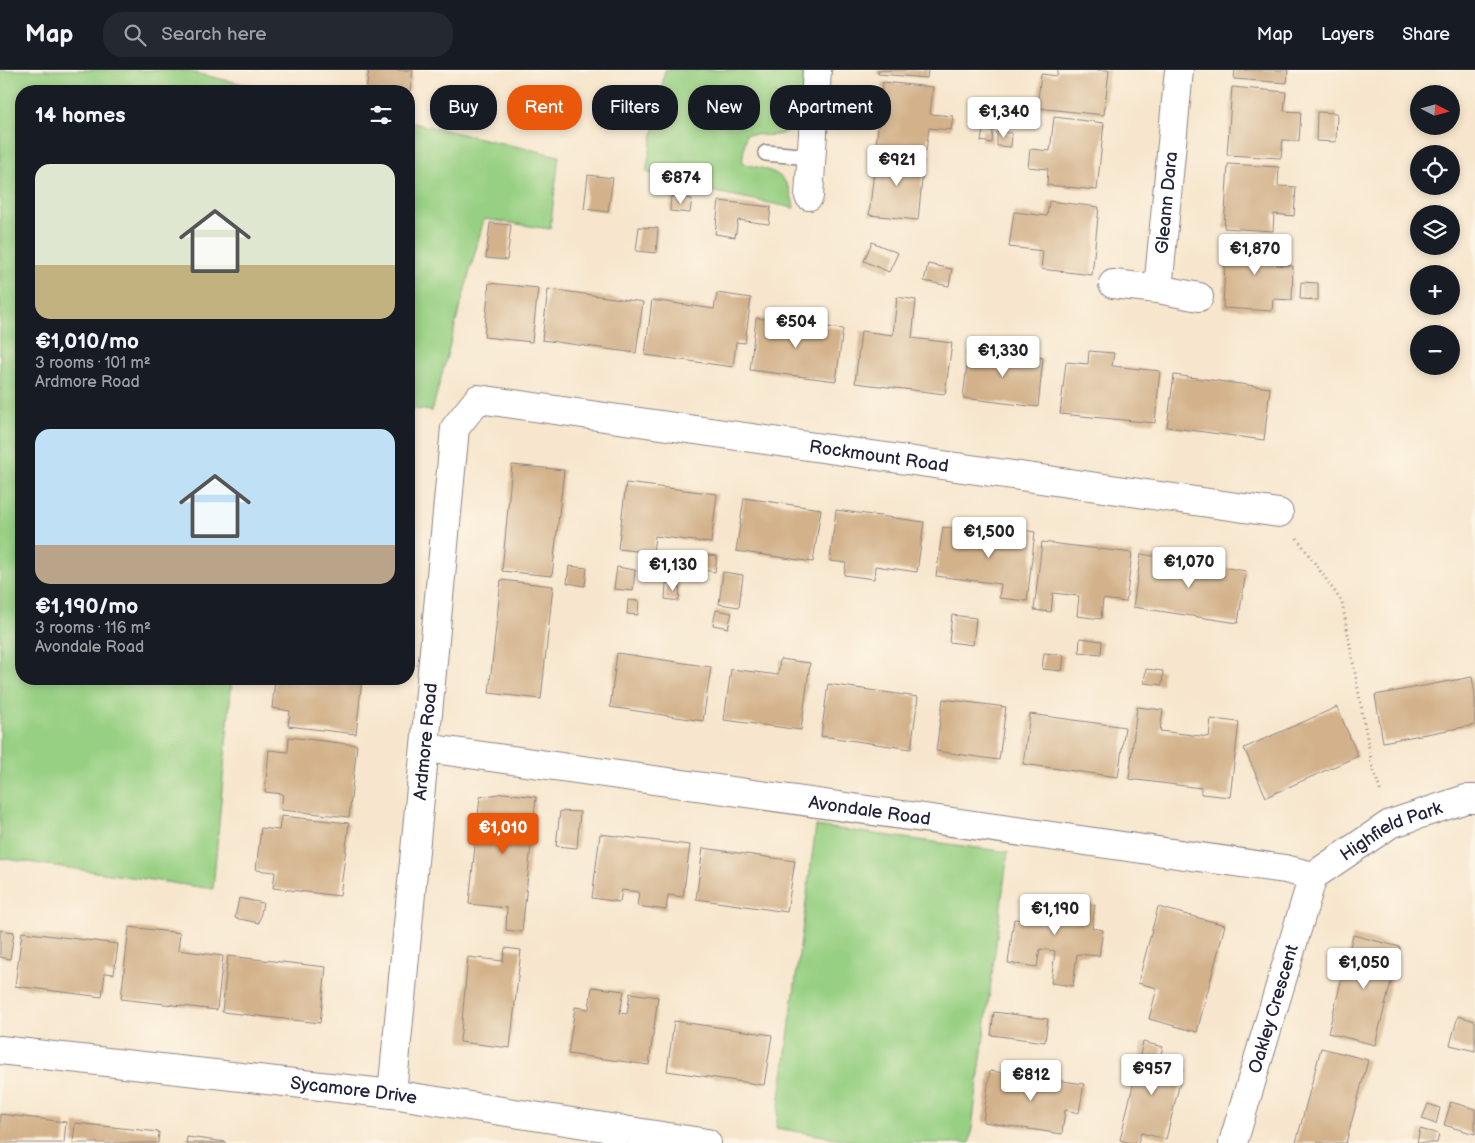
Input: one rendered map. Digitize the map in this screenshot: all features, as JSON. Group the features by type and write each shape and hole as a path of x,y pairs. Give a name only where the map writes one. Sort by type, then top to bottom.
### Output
{"street":[{"path":"809,196 817,70"},
{"name":"Gleann Dara","path":"1158,289 1180,70"},
{"path":"1113,284 1200,296"},
{"name":"Rockmount Road","path":"478,399 1280,513"},
{"name":"Ardmore Road","path":"392,1094 455,428 478,399"},
{"name":"Avondale Road","path":"426,748 1285,869 1313,876"},
{"name":"Highfield Park","path":"1313,876 1390,824 1466,799 1475,799"},
{"name":"Oakley Crescent","path":"1233,1143 1313,876"},
{"name":"Sycamore Drive","path":"0,1050 392,1094 707,1143"}],"lane":[{"path":"766,153 812,157"}],"path":[{"path":"1280,513 1342,602 1372,764 1390,824"}],"green space":[{"path":"0,70 181,70 247,85 15,85 15,685 231,685 213,889 0,858"},
{"path":"665,70 804,70 803,85 770,85 770,130 787,130 777,135 746,134 742,163 771,171 784,180 794,208 691,187 646,172 654,130 678,130 678,85 662,85"},
{"path":"415,123 430,127 430,130 444,130 559,156 550,229 484,219 432,411 415,409"},
{"path":"816,826 1008,852 970,1143 865,1143 776,1128"}],"building":[{"path":"369,70 413,70 411,85 367,85"},
{"path":"878,70 928,70 927,78 878,74"},
{"path":"1058,70 1109,70 1104,115 1037,108 1041,74 1057,76"},
{"path":"1235,70 1288,70 1287,83 1234,79"},
{"path":"883,82 933,87 930,114 953,116 951,130 929,128 926,151 876,145 878,130 891,130 891,85 883,85"},
{"path":"1232,87 1286,92 1284,111 1301,112 1299,141 1283,140 1281,158 1227,155"},
{"path":"1317,112 1337,113 1336,142 1316,141"},
{"path":"1054,117 1104,123 1097,190 1047,185 1048,169 1028,167 1030,149 1050,151"},
{"path":"983,130 993,131 992,143 981,141"},
{"path":"997,132 1012,133 1011,147 997,146"},
{"path":"876,154 924,160 918,220 869,215"},
{"path":"1228,164 1279,167 1278,186 1296,187 1294,216 1274,214 1273,231 1224,228"},
{"path":"588,175 613,178 608,212 584,209"},
{"path":"671,196 692,199 690,213 670,211"},
{"path":"719,201 771,207 769,224 738,220 735,237 715,234"},
{"path":"1049,201 1099,207 1092,275 1041,269 1043,251 1009,247 1014,212 1047,216"},
{"path":"490,223 511,225 507,260 486,258"},
{"path":"639,227 658,228 656,253 636,251"},
{"path":"1226,240 1278,243 1277,265 1293,266 1292,300 1273,299 1272,311 1223,308"},
{"path":"872,242 898,253 889,272 864,261"},
{"path":"928,264 952,269 949,286 924,281"},
{"path":"1301,282 1318,283 1318,300 1300,299"},
{"path":"489,283 538,288 532,342 484,337"},
{"path":"548,289 643,302 636,353 542,340"},
{"path":"717,293 751,298 745,343 736,342 733,367 645,355 652,300 714,309"},
{"path":"897,297 916,300 912,338 952,343 945,394 855,383 861,331 893,335"},
{"path":"756,318 843,329 836,381 750,370"},
{"path":"969,349 1043,358 1038,407 963,398"},
{"path":"1089,351 1114,353 1112,366 1160,371 1155,423 1060,414 1066,362 1088,364"},
{"path":"1174,375 1270,388 1264,440 1167,427"},
{"path":"512,465 564,470 552,576 502,571"},
{"path":"626,483 717,494 711,543 655,536 653,553 618,549"},
{"path":"744,498 821,509 813,562 736,551"},
{"path":"836,510 924,522 917,572 875,566 874,579 844,575 846,563 830,561"},
{"path":"943,527 1007,536 1009,528 1035,532 1027,601 999,598 1001,584 936,576"},
{"path":"1042,542 1132,553 1126,602 1103,599 1101,619 1077,616 1079,596 1053,593 1051,612 1034,610"},
{"path":"701,554 717,556 715,572 699,569"},
{"path":"1141,554 1246,571 1238,623 1133,607"},
{"path":"569,566 587,568 585,586 567,583"},
{"path":"617,567 635,570 633,591 614,589"},
{"path":"723,572 743,575 739,607 719,604"},
{"path":"501,580 553,586 541,699 489,693"},
{"path":"666,583 680,584 679,601 665,599"},
{"path":"628,600 639,601 638,615 627,614"},
{"path":"716,610 732,613 728,628 713,625"},
{"path":"952,615 976,618 973,645 949,642"},
{"path":"1080,638 1102,641 1101,654 1079,652"},
{"path":"617,653 711,667 703,721 610,707"},
{"path":"1044,653 1064,655 1062,671 1042,669"},
{"path":"780,659 810,663 801,730 724,720 731,669 778,675"},
{"path":"1146,669 1163,671 1162,685 1144,683"},
{"path":"1472,677 1475,695 1475,725 1383,742 1375,695"},
{"path":"828,684 918,697 911,749 821,736"},
{"path":"274,685 361,685 356,734 288,726 290,711 272,708"},
{"path":"943,699 1006,707 999,760 936,751"},
{"path":"1137,707 1163,710 1160,731 1209,737 1211,719 1239,722 1230,797 1201,794 1201,788 1129,779"},
{"path":"1337,707 1358,756 1266,797 1244,748"},
{"path":"1030,714 1125,727 1118,777 1023,764"},
{"path":"289,737 357,745 349,817 281,810 283,794 265,792 269,750 288,752"},
{"path":"504,793 536,797 522,932 506,930 507,908 469,904 480,797"},
{"path":"560,811 580,812 577,848 556,846"},
{"path":"281,816 349,823 340,896 273,888 275,872 256,870 261,828 279,830"},
{"path":"600,834 690,845 683,897 668,895 666,910 637,906 639,892 622,890 620,902 592,898"},
{"path":"703,848 795,861 787,912 696,899"},
{"path":"1029,897 1095,905 1092,928 1103,930 1099,956 1077,954 1073,986 1051,983 1055,951 1040,949 1037,967 1008,963 1014,919 1025,920"},
{"path":"239,898 263,903 259,923 235,918"},
{"path":"1158,907 1225,925 1197,1032 1149,1019 1157,988 1138,983"},
{"path":"129,927 180,933 178,950 223,956 217,1010 121,999"},
{"path":"0,930 14,932 10,959 0,957"},
{"path":"22,932 118,944 114,974 105,973 102,997 15,986"},
{"path":"1353,935 1400,947 1375,1045 1328,1033"},
{"path":"505,948 521,950 510,1048 460,1042 468,957 503,961"},
{"path":"228,956 326,967 320,1023 222,1012"},
{"path":"592,987 624,991 620,1013 627,1014 630,993 658,997 649,1065 568,1054 575,1007 589,1009"},
{"path":"994,1012 1048,1019 1045,1042 991,1035"},
{"path":"1458,1016 1475,1021 1475,1051 1450,1045"},
{"path":"674,1021 772,1035 764,1085 667,1071"},
{"path":"1143,1042 1163,1047 1159,1060 1184,1066 1166,1139 1141,1133 1138,1143 1131,1143 1120,1140"},
{"path":"1321,1048 1368,1060 1346,1143 1296,1143"},
{"path":"990,1071 1084,1084 1079,1113 1065,1110 1062,1134 983,1122"},
{"path":"1451,1102 1475,1109 1475,1134 1444,1125"},
{"path":"1428,1104 1440,1108 1436,1124 1422,1119"},
{"path":"0,1114 66,1122 64,1143 0,1143"},
{"path":"75,1123 159,1132 158,1143 73,1143"},
{"path":"1420,1129 1439,1134 1437,1143 1417,1143"},
{"path":"187,1137 226,1142 226,1143 186,1143"}]}
